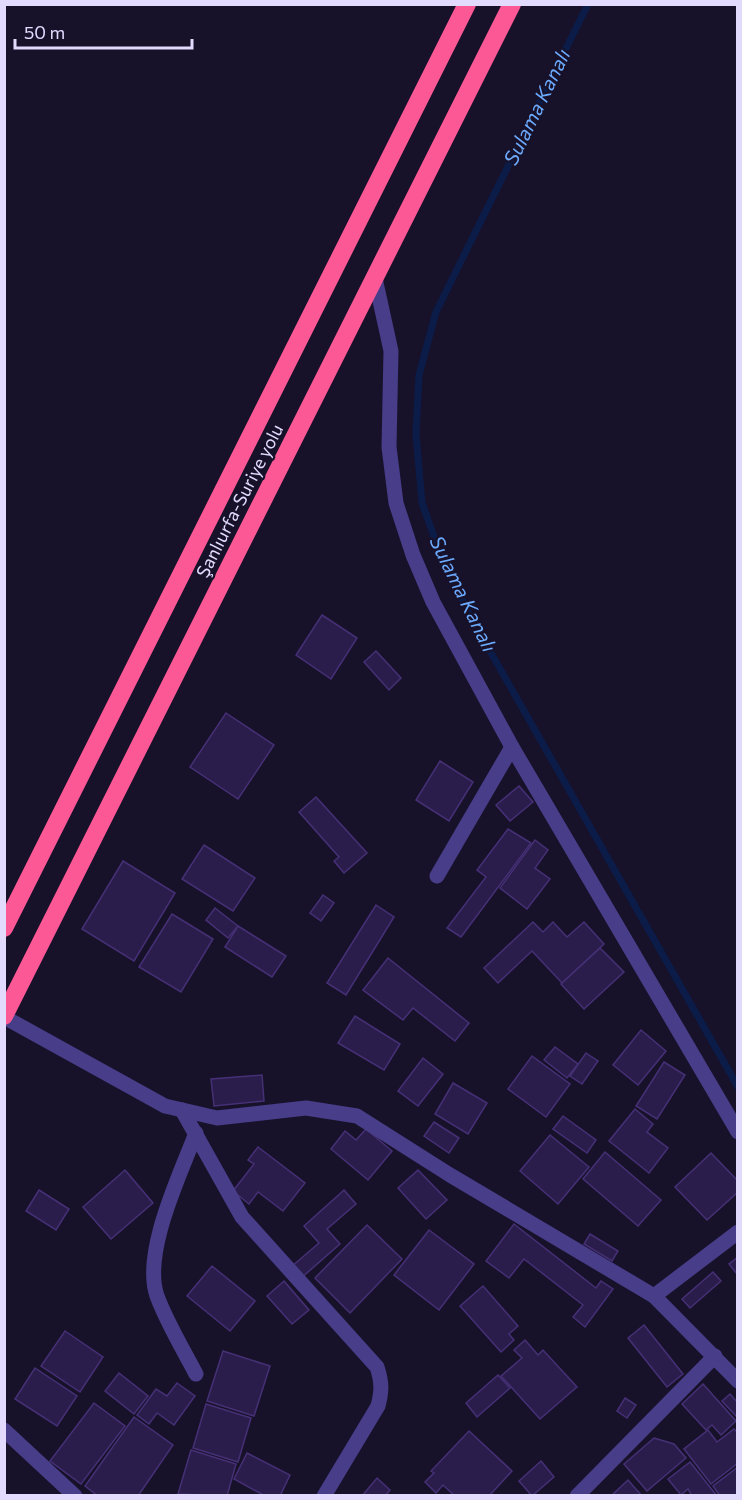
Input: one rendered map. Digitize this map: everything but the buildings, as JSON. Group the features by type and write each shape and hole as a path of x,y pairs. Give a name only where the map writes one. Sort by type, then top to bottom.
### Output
{"highway":[{"name":"Şanlıurfa-Suriye yolu","path":"4,928 467,4"},
{"name":"Şanlıurfa-Suriye yolu","path":"4,1016 512,4"}],"street":[{"path":"375,278 391,351 389,447 396,503 412,555 433,602 512,747 738,1132"},
{"path":"437,876 512,747"},
{"path":"4,1016 165,1106 217,1118 306,1108 357,1116 450,1175 654,1296 738,1381"},
{"path":"182,1110 242,1217 377,1367 382,1381 378,1406 324,1496"},
{"path":"196,1133 158,1237 153,1268 156,1294 196,1374"},
{"path":"654,1296 738,1233"},
{"path":"577,1496 715,1356"},
{"path":"4,1430 75,1496"}],"waterway":[{"name":"Sulama Kanalı","path":"588,4 436,312 419,375 416,434 422,503 444,564 474,623 738,1087"}]}
